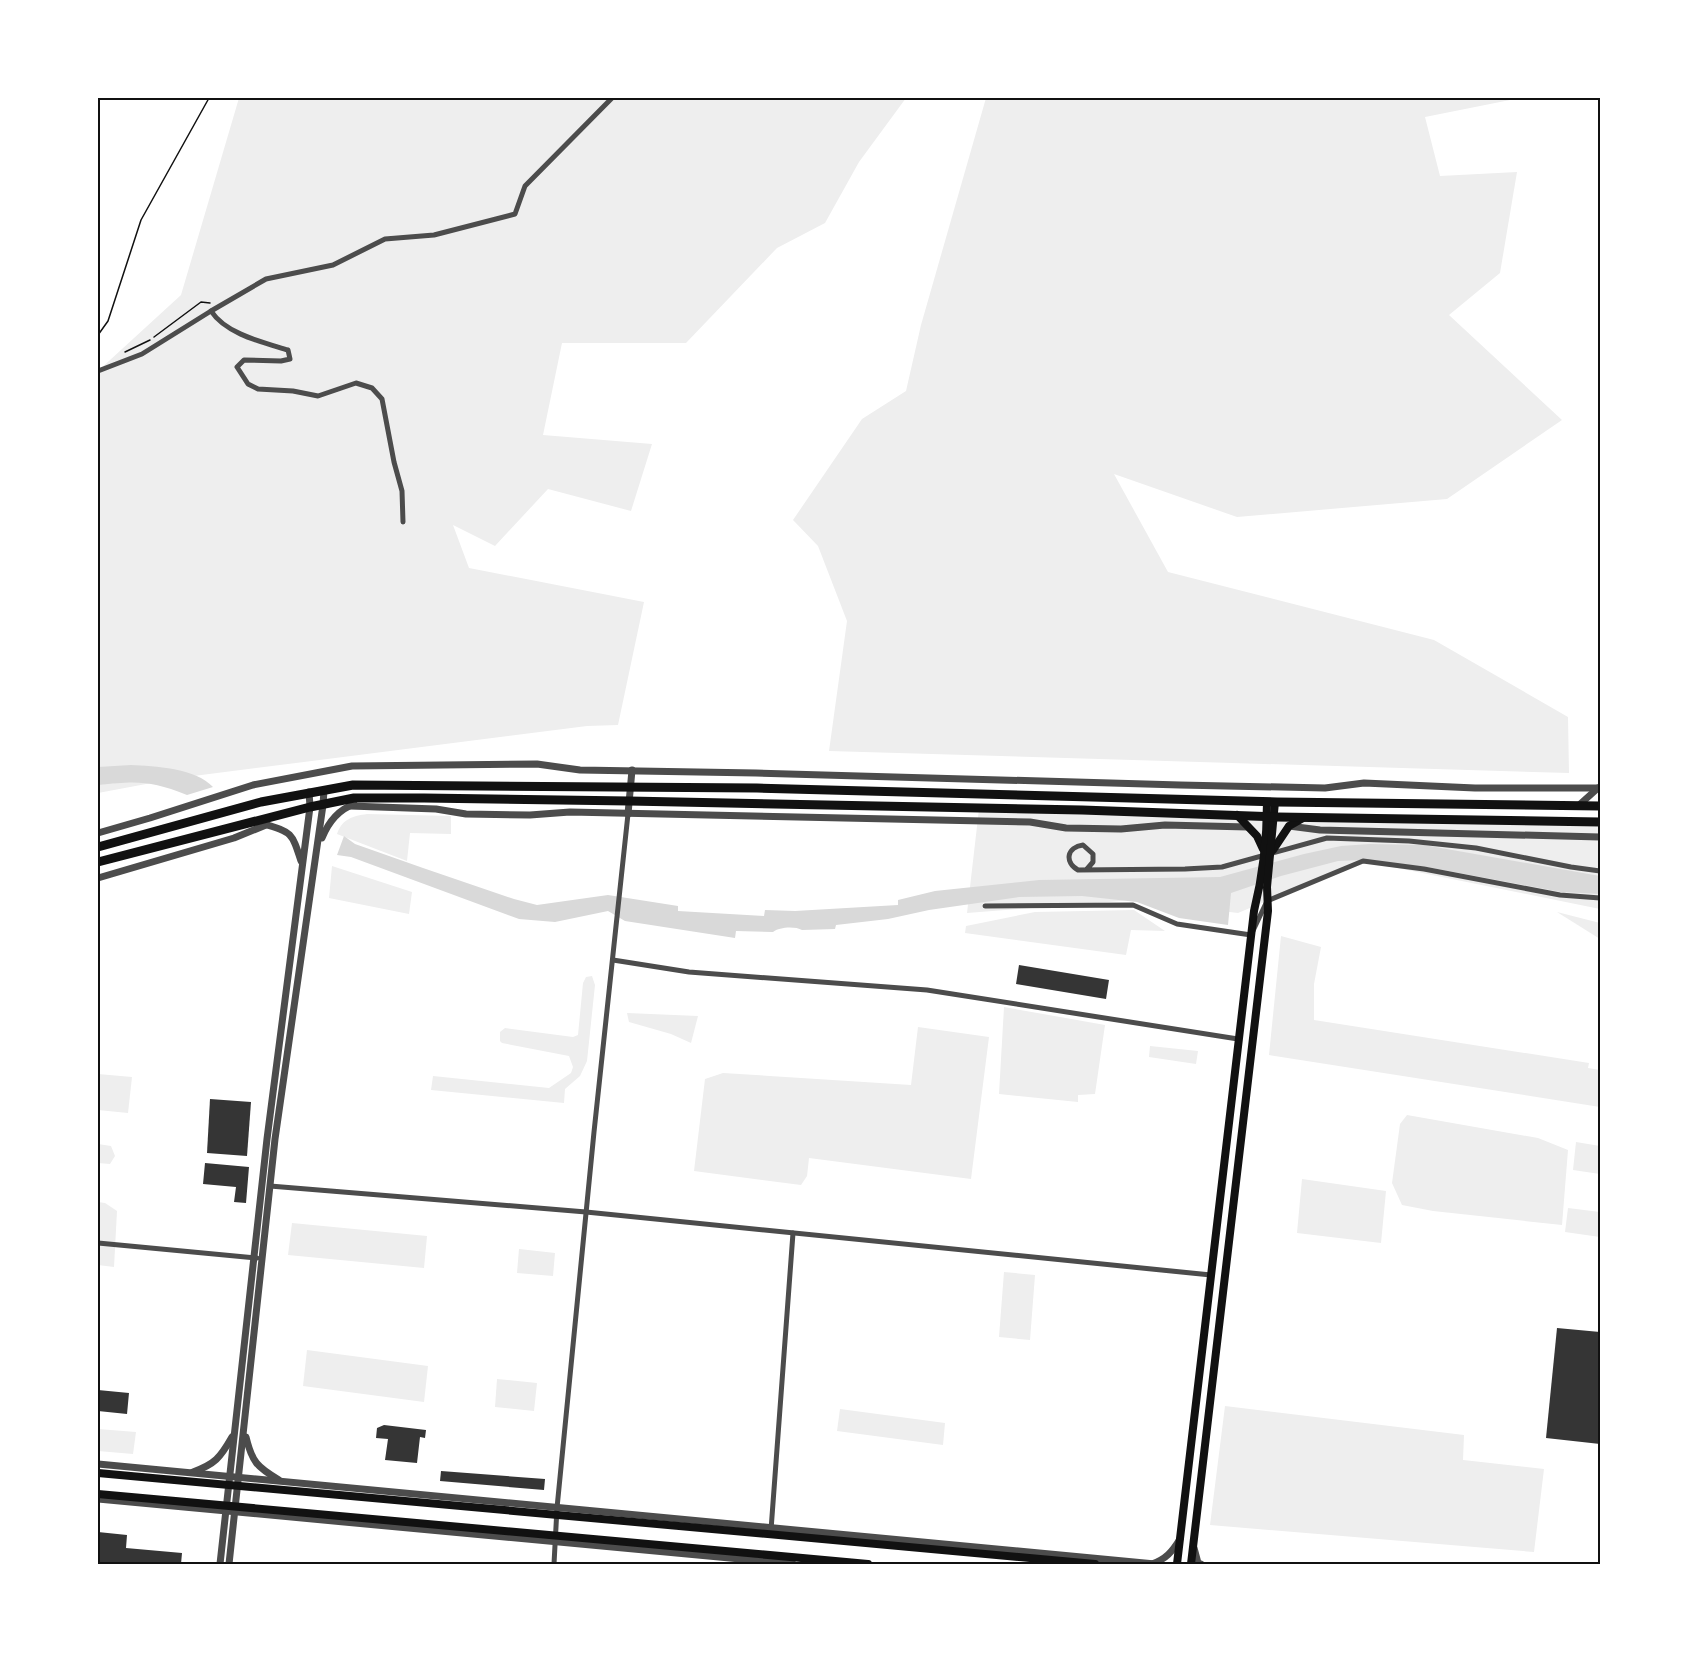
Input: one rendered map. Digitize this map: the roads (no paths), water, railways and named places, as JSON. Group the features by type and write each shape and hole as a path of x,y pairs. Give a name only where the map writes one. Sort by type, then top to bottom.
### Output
{"highway":[{"path":"98,847 261,802 353,785 756,788 1271,802 1600,806"},
{"path":"98,862 252,821 354,798 629,801 1600,822"}],"main road":[{"path":"1177,1564 1251,935 1254,911 1263,887 1268,854 1271,802"},
{"path":"1237,815 1268,854"},
{"path":"1268,854 1290,826 1305,817"},
{"path":"1191,1564 1265,935 1267,901 1263,887"},
{"path":"98,1473 229,1481 770,1531 1095,1564"},
{"path":"98,1494 555,1539 868,1564"}],"street":[{"path":"98,371 142,354 266,279 333,265 385,239 434,235 514,214 525,186 612,98"},
{"path":"211,311 217,321 248,337 288,350 290,359 282,361 244,360 237,367 248,384 258,389 293,391 318,396 356,383 372,388 382,399 402,491 403,522"},
{"path":"98,833 253,785 352,766 537,764 580,770 1325,788 1364,783 1475,788 1600,787"},
{"path":"554,1564 557,1511 586,1212 632,770"},
{"path":"1267,787 1271,802"},
{"path":"1271,802 1276,787"},
{"path":"1578,806 1600,787"},
{"path":"229,1564 275,1139 324,790"},
{"path":"220,1564 254,1258 310,807 309,792"},
{"path":"316,852 326,826 337,814 350,806 377,798"},
{"path":"350,806 436,809 466,814 530,815 570,812 1030,822 1066,828 1112,829 1165,825 1248,827"},
{"path":"252,821 282,829 292,836 302,864"},
{"path":"98,878 234,838 266,825"},
{"path":"1290,826 1320,830 1600,837"},
{"path":"1087,868 1093,862 1093,854 1087,847 1079,845 1069,854 1069,862 1075,869 1081,871 1088,869 1185,869 1222,867 1327,838 1398,840 1476,848 1600,871"},
{"path":"986,906 1133,905 1177,924 1251,935 1267,901 1363,861 1424,869 1560,895 1600,898"},
{"path":"613,960 689,972 927,990 1239,1039"},
{"path":"270,1186 586,1212 1211,1275"},
{"path":"793,1233 770,1531 1153,1564 1163,1560 1180,1539"},
{"path":"98,1243 263,1259"},
{"path":"191,1473 210,1466 221,1456 235,1432"},
{"path":"244,1432 255,1463 260,1469 281,1482"},
{"path":"98,1464 191,1473 229,1481"},
{"path":"239,1482 281,1482 557,1511"},
{"path":"98,1499 226,1508"},
{"path":"555,1539 793,1564"},
{"path":"1193,1543 1198,1563 1201,1564"}]}
